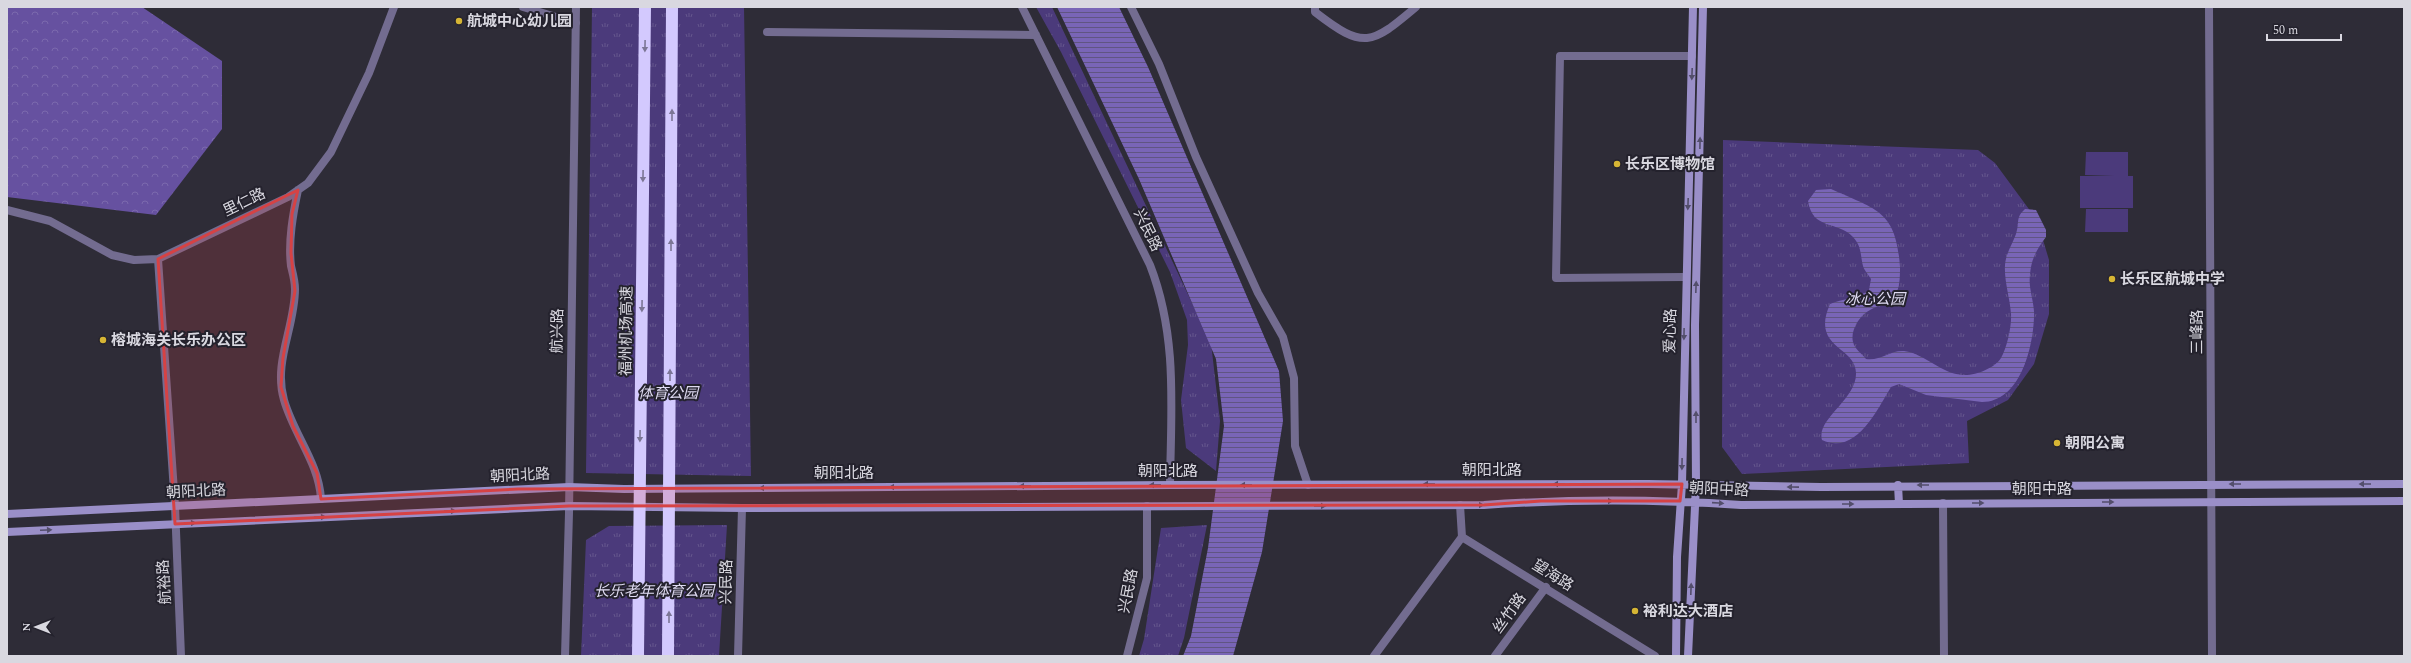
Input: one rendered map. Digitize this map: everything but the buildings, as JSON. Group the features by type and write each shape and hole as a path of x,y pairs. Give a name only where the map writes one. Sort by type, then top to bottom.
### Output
{"highway":[{"name":"福州机场高速","path":"638,656 645,7"},
{"path":"668,656 672,7"}],"main road":[{"name":"爱心路","path":"1676,656 1680,501 1682,484 1685,277 1693,7"},
{"name":"爱心路","path":"1688,656 1696,485 1695,325 1703,7"},
{"name":"朝阳北路","path":"7,514 569,487 632,489 1170,485 1682,484"},
{"name":"朝阳中路","path":"1682,484 1821,487 1898,485 2404,484"},
{"path":"1898,485 1899,504"},
{"name":"朝阳中路","path":"1680,501 1741,505 2404,500"},
{"path":"7,532 569,506 742,508 1281,506 1460,505 1541,501 1680,501"}],"street":[{"name":"里仁路","path":"7,210 50,221 112,255 134,260 158,259 298,190 308,183 331,152 369,73 394,7"},
{"path":"523,7 576,23"},
{"name":"航兴路","path":"565,656 569,506 576,7"},
{"name":"兴民路","path":"1022,7 1150,265 1161,294 1172,368 1170,485"},
{"path":"1131,7 1159,64 1196,157 1258,293 1283,337 1294,378 1295,446 1308,485"},
{"path":"1315,7 1315,12 1350,36 1371,39 1384,34 1416,7"},
{"name":"三峰路","path":"2209,7 2212,656"},
{"path":"767,32 1036,35"},
{"path":"1685,277 1556,278 1560,56 1692,56"},
{"path":"298,190 292,214 291,253 296,290 281,371 281,387 293,426 317,473 321,499"},
{"name":"航裕路","path":"158,259 175,506 181,656"},
{"path":"1943,503 1944,656"},
{"path":"1374,656 1462,537 1460,505"},
{"name":"兴民路","path":"1128,656 1147,578 1147,506"},
{"name":"兴民路","path":"738,656 742,508"},
{"name":"望海路","path":"1462,537 1546,587 1655,656"},
{"name":"丝竹路","path":"1495,656 1546,587"}],"highlighted area":[{"path":"298,190 292,214 291,253 295,291 283,358 281,387 293,426 317,473 321,499 518,489 1682,484 1680,501 1541,501 1484,505 569,506 175,524 158,259"}],"green space":[{"path":"7,7 142,7 222,61 222,129 156,215 7,197"},
{"name":"体育公园","path":"592,7 744,7 751,476 586,473"},
{"path":"1036,7 1052,7 1211,343 1220,421 1216,471 1186,448 1181,400 1188,345 1187,320 1170,272 1061,52"},
{"name":"冰心公园","path":"1723,140 1978,150 1995,163 2037,220 2049,260 2049,314 2034,364 2008,400 1967,421 1969,463 1742,474 1722,447"},
{"path":"2086,152 2128,152 2128,176 2133,176 2133,208 2080,208 2080,176 2114,176 2085,175"},
{"path":"2086,209 2128,209 2128,232 2085,232"},
{"name":"长乐老年体育公园","path":"727,525 719,656 581,656 586,540 609,526"},
{"path":"1207,525 1184,638 1178,656 1139,656 1144,639 1161,528"}],"shaded area":[{"path":"1057,7 1119,7 1148,67 1279,371 1283,421 1262,552 1233,656 1183,656 1191,636 1208,548 1224,426 1216,359 1139,179"},
{"path":"1831,189 1861,202 1881,214 1889,223 1898,248 1900,275 1897,292 1890,301 1866,312 1859,319 1854,328 1852,337 1858,351 1866,359 1871,359 1894,352 1904,351 1919,356 1940,368 1955,374 1963,375 1973,374 1990,368 1998,362 2003,354 2011,324 2005,277 2005,265 2016,234 2020,215 2025,209 2036,210 2046,230 2046,237 2035,254 2031,269 2030,286 2034,312 2031,343 2022,371 2015,383 2006,393 1995,400 1982,402 1926,395 1899,384 1891,387 1872,418 1855,436 1845,442 1834,443 1822,440 1822,432 1825,424 1850,392 1856,374 1854,365 1850,358 1830,339 1826,330 1825,319 1830,304 1865,293 1869,290 1871,279 1864,268 1859,247 1853,237 1840,228 1820,221 1815,217 1811,210 1808,201 1816,190"}],"place":[{"name":"航城中心幼儿园","path":"459,21"},
{"name":"长乐区博物馆","path":"1617,164"},
{"name":"长乐区航城中学","path":"2112,279"},
{"name":"榕城海关长乐办公区","path":"103,340"},
{"name":"朝阳公寓","path":"2057,443"},
{"name":"裕利达大酒店","path":"1635,611"}]}
